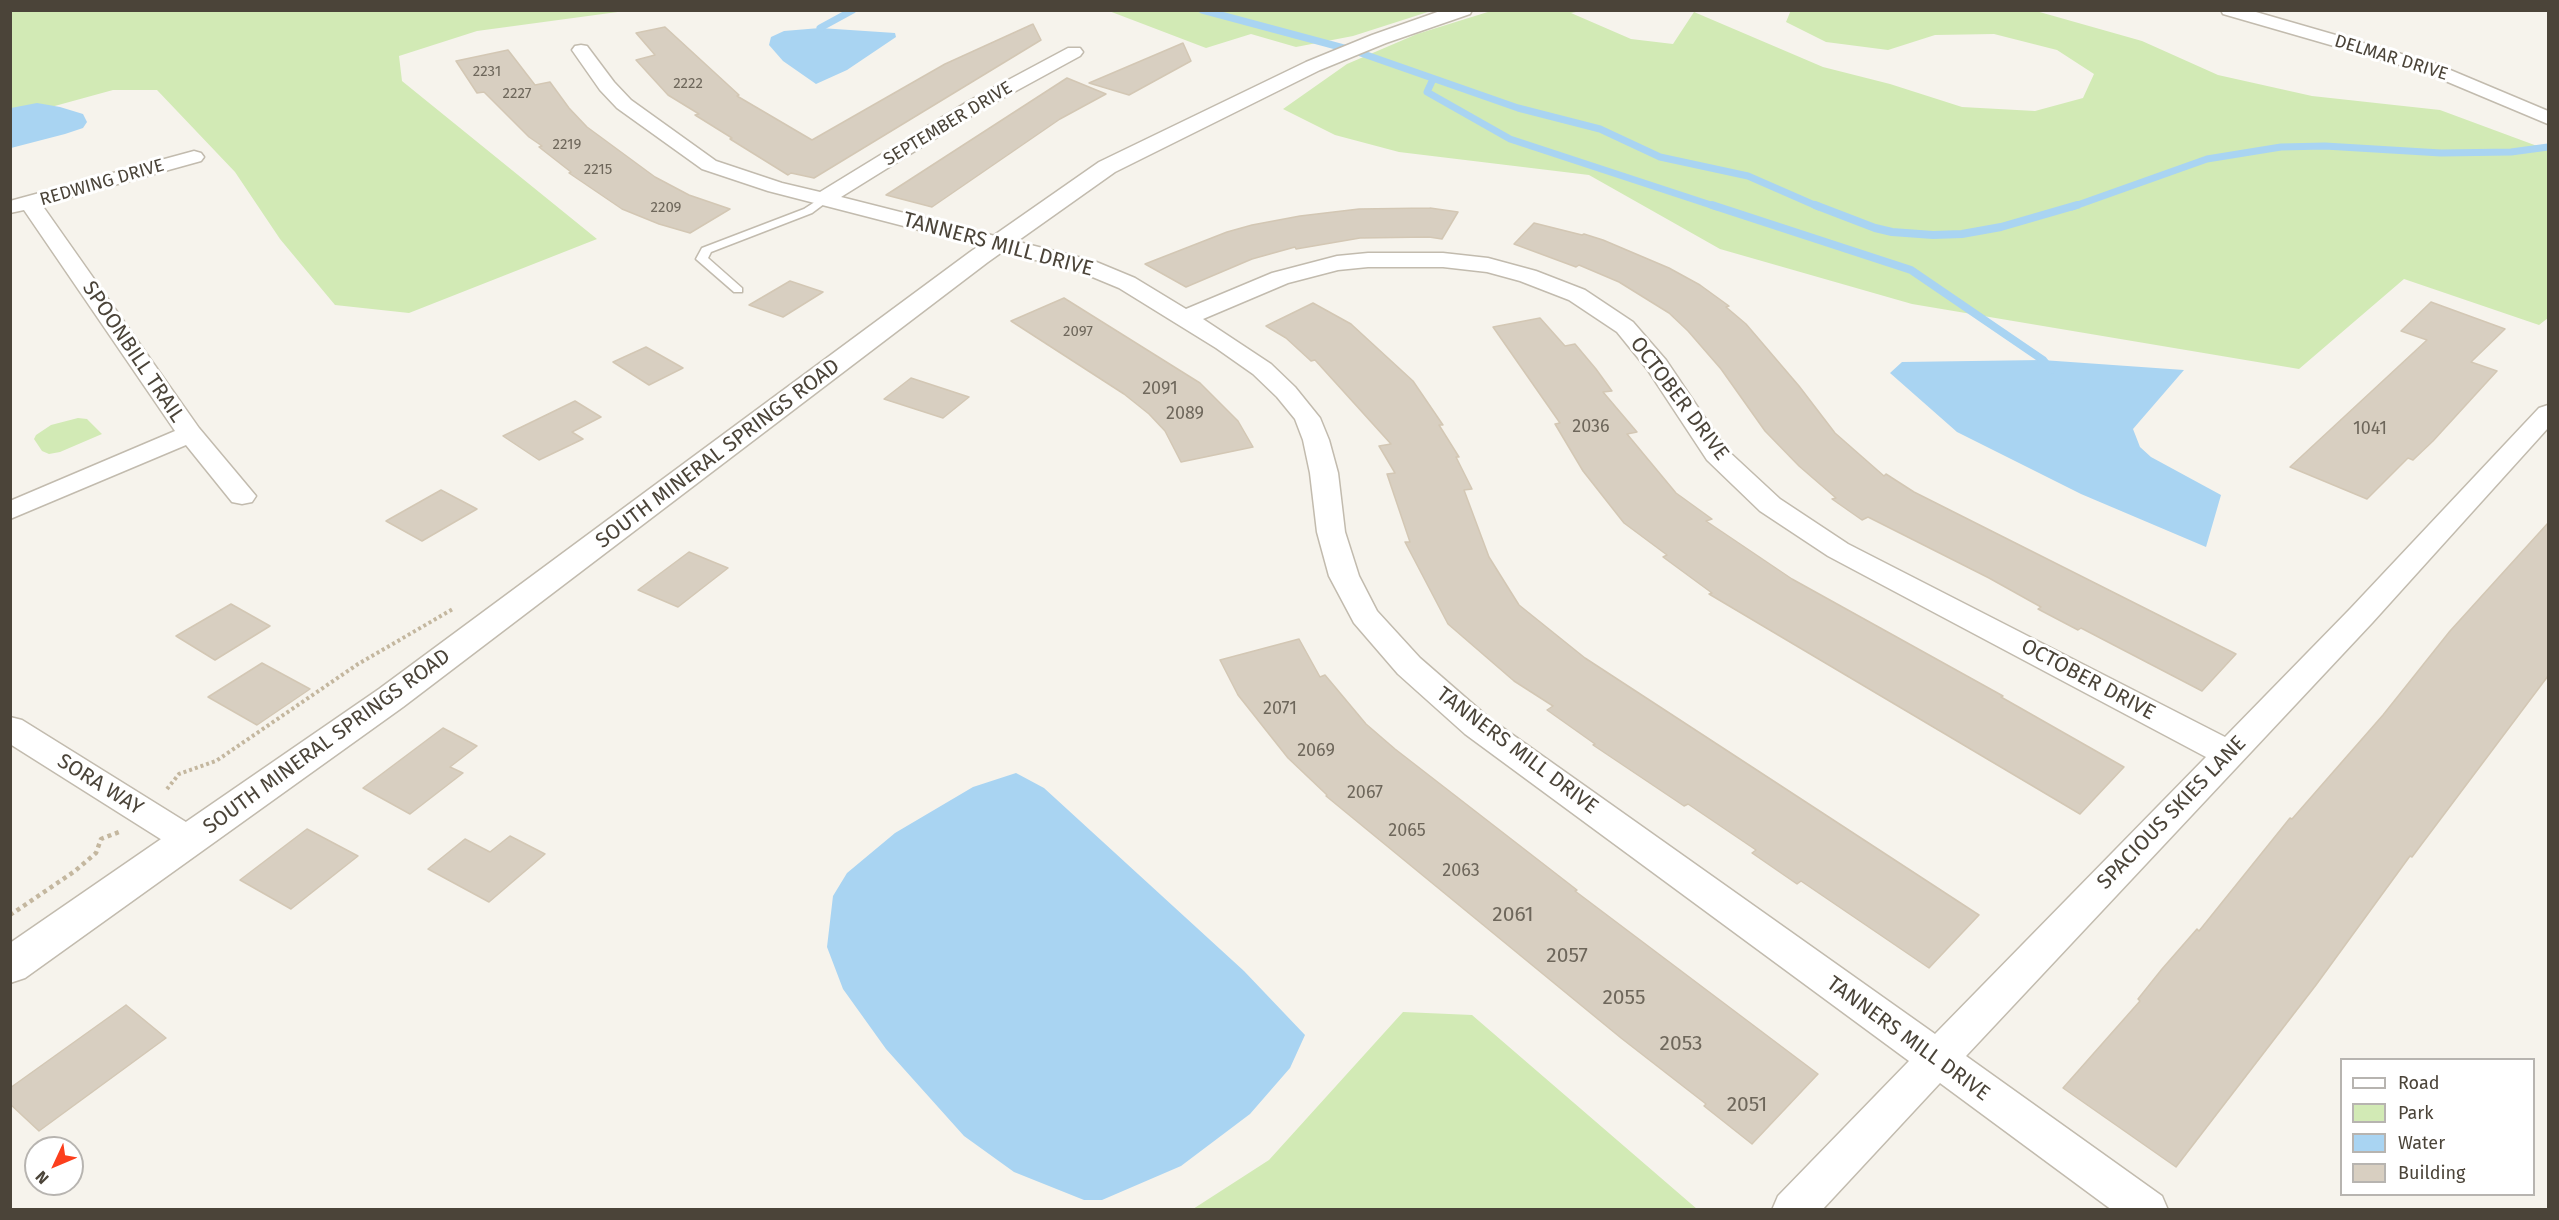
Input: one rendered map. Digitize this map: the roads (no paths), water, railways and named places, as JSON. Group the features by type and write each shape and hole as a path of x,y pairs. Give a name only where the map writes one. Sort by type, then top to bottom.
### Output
{"street":[{"name":"SOUTH MINERAL SPRINGS ROAD","path":"10,966 404,688 999,242 1073,190 1141,148 1350,50 1463,10"},
{"name":"DELMAR DRIVE","path":"2229,10 2430,68 2548,118"},
{"name":"TANNERS MILL DRIVE","path":"581,50 607,86 624,104 709,165 775,187 999,242 1086,266 1127,283 1262,369 1286,392 1307,418 1316,440 1324,473 1331,532 1344,576 1365,616 1409,666 1477,726 1937,1060 2147,1209"},
{"name":"SEPTEMBER DRIVE","path":"824,200 974,106 1074,52"},
{"name":"REDWING DRIVE","path":"20,206 195,157"},
{"name":"SPOONBILL TRAIL","path":"20,206 189,434 242,496"},
{"name":"OCTOBER DRIVE","path":"1185,318 1280,278 1337,263 1368,260 1443,260 1488,266 1528,276 1577,295 1625,327 1657,365 1716,454 1770,505 1838,550 2229,754"},
{"name":"SPACIOUS SKIES LANE","path":"1793,1209 2361,616 2548,413"},
{"path":"10,511 189,434"},
{"name":"SORA WAY","path":"10,728 190,841"}],"lane":[{"path":"738,290 702,259 706,250 808,211 824,200"}],"water":[{"path":"820,28 895,33 896,37 847,70 816,84 783,61 769,45 771,37 784,31"},
{"path":"37,103 83,114 87,122 83,128 11,148 11,108"},
{"path":"2042,360 2184,370 2133,429 2140,447 2151,457 2221,495 2206,547 2081,494 1957,432 1890,373 1902,362"},
{"path":"1016,773 1044,788 1244,971 1305,1035 1290,1068 1250,1114 1181,1166 1102,1200 1084,1200 1014,1172 964,1136 886,1049 843,989 827,947 833,896 847,873 895,833 973,787"}],"waterway":[{"path":"820,28 853,10"},
{"path":"1202,10 1355,51 1518,108 1600,129 1660,157 1748,176 1819,207"},
{"path":"1433,79 1427,92 1510,139 1717,207"},
{"path":"2072,207 2207,159 2281,147 2325,146 2441,153 2511,152 2548,147"},
{"path":"1712,205 1911,270 2043,360 2051,370"},
{"path":"1815,205 1875,228 1892,232 1933,235 1962,234 2001,227 2077,205"}]}
